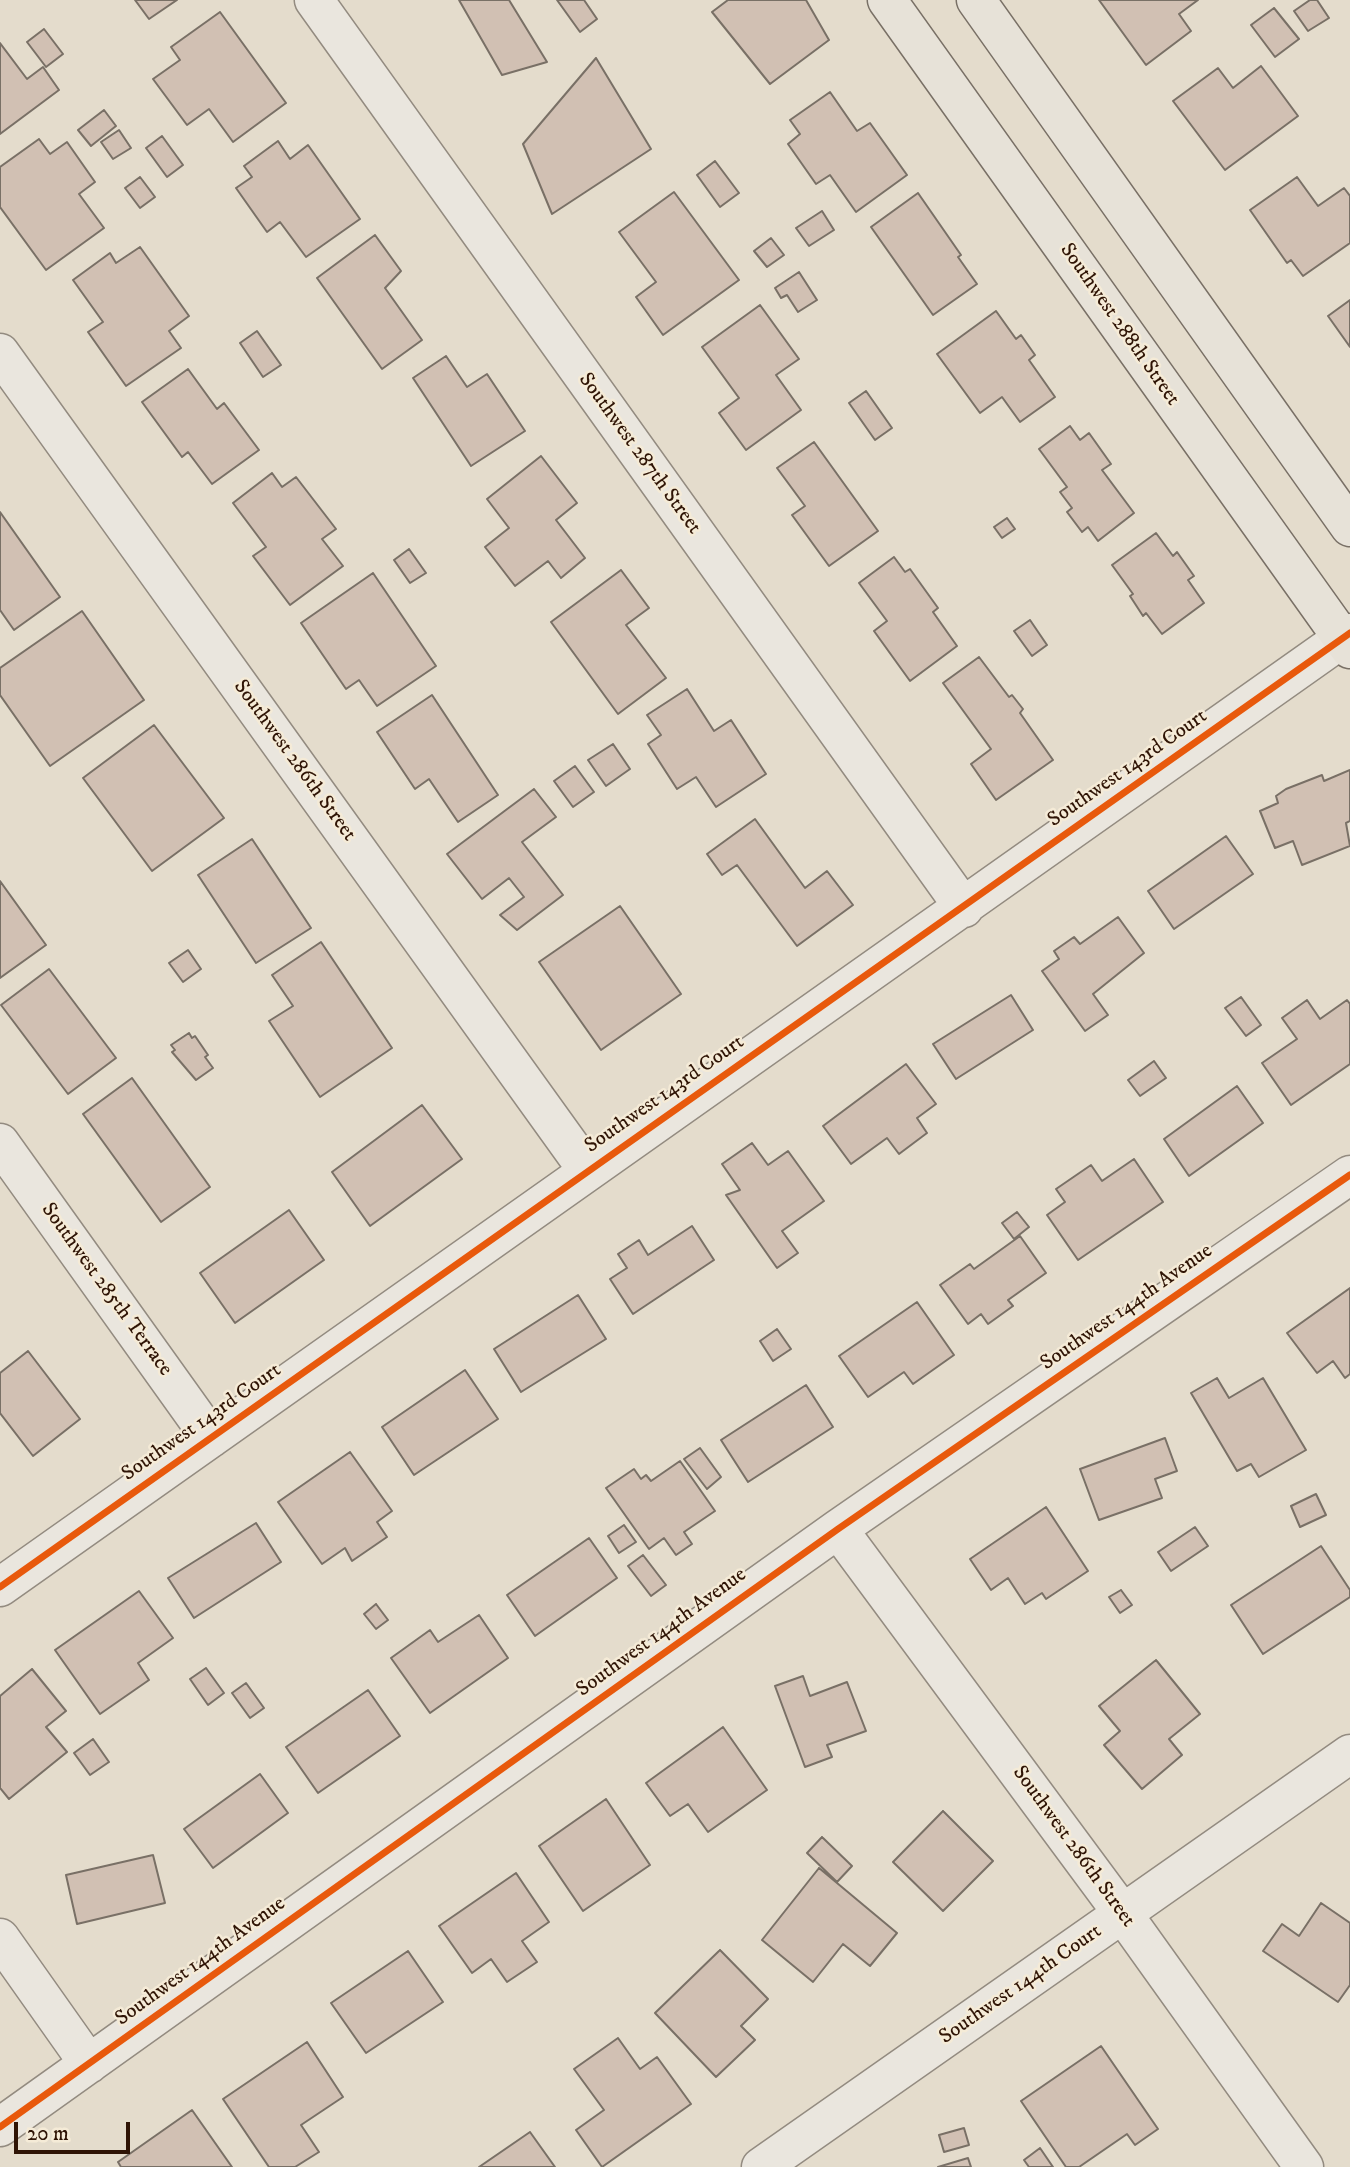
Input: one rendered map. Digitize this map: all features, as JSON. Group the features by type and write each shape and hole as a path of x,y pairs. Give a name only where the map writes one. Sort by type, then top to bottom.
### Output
{"main road":[{"path":"976,0 1350,527"},
{"name":"Southwest 288th Street","path":"898,4 1347,640"}],"street":[{"name":"Southwest 287th Street","path":"314,0 964,908"},
{"name":"Southwest 286th Street","path":"0,353 588,1171"},
{"name":"Southwest 143rd Court","path":"0,1587 588,1171 1347,640"},
{"name":"Southwest 285th Terrace","path":"0,1143 211,1438"},
{"name":"Southwest 144th Avenue","path":"0,2127 838,1529 1350,1175"},
{"name":"Southwest 286th Street","path":"838,1529 1123,1914 1304,2167"},
{"name":"Southwest 144th Court","path":"761,2167 1350,1755"},
{"path":"0,1938 89,2064"}],"building":[{"path":"135,0 177,0 149,19"},
{"path":"459,0 509,0 547,62 502,75"},
{"path":"557,0 584,0 597,19 580,32"},
{"path":"728,0 806,0 829,40 770,84 712,12"},
{"path":"1099,0 1198,0 1179,14 1191,31 1146,65"},
{"path":"1310,0 1317,0 1329,18 1308,31 1294,11"},
{"path":"1274,8 1299,39 1275,57 1251,25"},
{"path":"220,12 286,103 233,142 209,109 187,125 153,79 180,60 171,47"},
{"path":"44,29 63,54 46,67 27,42"},
{"path":"0,43 27,79 43,67 59,90 0,134"},
{"path":"596,58 651,149 552,214 523,144"},
{"path":"1261,66 1298,116 1225,170 1173,101 1218,68 1233,88"},
{"path":"830,92 857,131 870,123 907,175 856,212 830,175 816,184 788,144 800,134 790,120"},
{"path":"104,110 116,126 91,146 78,130"},
{"path":"119,130 131,148 113,159 101,142"},
{"path":"162,136 183,165 167,177 146,148"},
{"path":"39,139 50,154 67,142 95,182 79,194 104,228 46,270 0,207 0,167"},
{"path":"278,141 290,159 308,145 360,219 306,257 280,222 267,232 236,188 252,177 244,166"},
{"path":"715,161 739,193 720,207 697,175"},
{"path":"140,177 155,197 140,208 125,188"},
{"path":"1297,177 1318,206 1344,188 1350,196 1350,243 1303,276 1291,260 1287,263 1250,210"},
{"path":"674,192 739,280 663,335 636,297 656,282 619,232"},
{"path":"918,193 961,255 958,257 977,284 933,315 871,227"},
{"path":"822,211 834,230 809,246 796,228"},
{"path":"375,235 401,271 385,288 422,340 382,369 317,278"},
{"path":"771,238 784,255 767,267 754,251"},
{"path":"140,247 189,316 169,331 181,348 126,386 88,332 103,322 73,280 110,253 116,263"},
{"path":"799,272 817,300 798,312 787,295 781,298 775,288"},
{"path":"1350,300 1350,347 1328,316"},
{"path":"760,305 799,359 776,375 801,410 746,450 719,413 739,398 702,347"},
{"path":"996,311 1016,339 1021,335 1035,355 1029,360 1055,397 1020,422 1002,397 980,413 937,354"},
{"path":"257,331 281,365 263,377 240,343"},
{"path":"446,356 467,387 487,374 525,431 471,466 413,378"},
{"path":"188,369 217,409 224,403 259,450 212,484 188,452 182,457 142,402"},
{"path":"866,391 892,428 875,440 849,403"},
{"path":"1070,426 1080,440 1089,433 1111,464 1102,470 1134,513 1098,541 1088,527 1082,532 1067,512 1072,508 1060,492 1067,487 1039,449"},
{"path":"814,442 878,531 829,566 792,515 805,506 777,468"},
{"path":"541,456 577,503 556,520 585,558 561,578 548,561 515,586 485,547 509,528 487,499"},
{"path":"272,473 282,487 296,477 336,529 322,539 343,566 290,605 253,556 266,547 233,503"},
{"path":"0,512 60,597 14,630 0,610"},
{"path":"1007,518 1015,529 1002,538 994,527"},
{"path":"1156,533 1173,556 1177,552 1194,576 1188,580 1204,603 1162,634 1146,613 1143,616 1130,596 1133,594 1112,565"},
{"path":"409,549 426,573 410,583 394,560"},
{"path":"894,557 905,572 910,569 938,608 933,612 957,646 910,681 874,631 887,621 859,583"},
{"path":"621,570 649,608 626,625 666,678 618,714 551,622"},
{"path":"373,573 436,666 377,706 359,680 346,689 301,623"},
{"path":"82,611 144,700 50,766 0,695 0,668"},
{"path":"1030,620 1047,645 1032,656 1014,631"},
{"path":"979,657 1009,697 1012,695 1023,709 1020,713 1053,760 996,800 971,764 991,749 943,683"},
{"path":"687,689 714,731 731,720 766,774 716,807 696,777 677,789 648,744 661,735 647,715"},
{"path":"432,695 498,795 458,822 429,779 415,789 377,732"},
{"path":"154,725 224,818 152,871 83,778"},
{"path":"613,744 630,769 606,786 588,760"},
{"path":"575,766 594,792 573,807 554,781"},
{"path":"1350,770 1350,821 1346,823 1350,846 1302,865 1293,841 1275,848 1260,811 1278,803 1276,796 1286,789 1322,775 1324,781"},
{"path":"534,789 556,817 522,842 563,895 517,930 500,915 524,897 509,878 482,899 447,854"},
{"path":"755,819 805,888 827,871 853,905 797,946 737,865 722,875 707,854"},
{"path":"1226,836 1253,874 1174,929 1148,891"},
{"path":"252,839 311,928 256,963 198,875"},
{"path":"0,881 46,945 0,978"},
{"path":"620,906 681,994 601,1050 539,962"},
{"path":"1118,917 1144,953 1093,994 1108,1015 1085,1031 1042,971 1059,959 1054,951 1074,937 1080,944"},
{"path":"321,942 392,1048 320,1097 269,1021 293,1006 272,975"},
{"path":"188,950 201,969 183,982 169,963"},
{"path":"49,969 116,1058 68,1094 1,1005"},
{"path":"1011,995 1033,1030 956,1079 933,1044"},
{"path":"1241,997 1261,1025 1246,1036 1225,1008"},
{"path":"1307,1000 1320,1019 1347,1000 1350,1004 1350,1064 1291,1105 1262,1063 1297,1039 1282,1018"},
{"path":"189,1033 192,1038 195,1036 213,1068 196,1080 172,1052 175,1050 171,1045"},
{"path":"1154,1061 1166,1078 1140,1096 1128,1080"},
{"path":"906,1064 936,1104 917,1118 927,1133 899,1154 887,1138 851,1164 823,1126"},
{"path":"132,1078 210,1187 161,1222 83,1114"},
{"path":"1237,1086 1263,1123 1189,1176 1164,1139"},
{"path":"422,1105 462,1159 370,1226 332,1172"},
{"path":"752,1143 768,1165 788,1151 824,1201 782,1231 798,1253 777,1268 726,1195 740,1190 722,1164"},
{"path":"1134,1159 1163,1202 1078,1260 1047,1215 1065,1202 1056,1189 1091,1165 1102,1181"},
{"path":"289,1210 324,1260 235,1323 200,1273"},
{"path":"1017,1212 1029,1227 1014,1239 1002,1223"},
{"path":"692,1226 714,1260 633,1314 610,1279 627,1268 618,1254 639,1240 648,1255"},
{"path":"1020,1236 1046,1273 1008,1300 1013,1306 988,1324 981,1314 968,1324 940,1285 970,1264 974,1269"},
{"path":"1350,1288 1350,1374 1345,1378 1333,1361 1317,1373 1287,1333"},
{"path":"578,1295 606,1339 521,1392 494,1349"},
{"path":"917,1302 954,1355 913,1384 904,1372 868,1397 839,1356"},
{"path":"777,1329 791,1349 773,1361 760,1341"},
{"path":"28,1351 80,1419 33,1456 0,1413 0,1373"},
{"path":"465,1370 498,1419 414,1475 382,1427"},
{"path":"1217,1378 1229,1398 1263,1378 1306,1450 1259,1477 1251,1464 1237,1471 1191,1393"},
{"path":"806,1385 833,1427 748,1482 721,1440"},
{"path":"1165,1438 1177,1471 1155,1479 1162,1498 1099,1520 1080,1469"},
{"path":"700,1448 721,1477 707,1489 684,1459"},
{"path":"350,1452 392,1511 377,1522 387,1537 352,1561 345,1548 322,1564 278,1502"},
{"path":"680,1461 715,1511 684,1532 692,1544 676,1555 664,1538 649,1549 606,1488 634,1469 641,1479 646,1475 651,1481"},
{"path":"1316,1494 1326,1515 1300,1527 1291,1506"},
{"path":"1046,1507 1088,1571 1046,1599 1042,1593 1025,1604 1008,1578 991,1590 970,1559"},
{"path":"256,1523 281,1562 194,1618 168,1578"},
{"path":"624,1525 636,1542 619,1553 608,1536"},
{"path":"1195,1527 1208,1546 1171,1571 1158,1552"},
{"path":"589,1538 617,1578 535,1636 507,1595"},
{"path":"1321,1546 1350,1590 1350,1597 1263,1654 1231,1605"},
{"path":"643,1555 666,1585 651,1596 628,1566"},
{"path":"1121,1590 1132,1605 1120,1613 1109,1597"},
{"path":"139,1591 173,1638 138,1663 149,1680 100,1714 55,1650"},
{"path":"376,1604 388,1620 376,1629 364,1614"},
{"path":"479,1615 508,1658 430,1713 391,1658 430,1630 438,1642"},
{"path":"1156,1660 1200,1714 1169,1739 1182,1755 1142,1789 1104,1745 1120,1731 1099,1706"},
{"path":"206,1668 224,1693 208,1705 190,1679"},
{"path":"32,1669 66,1711 46,1727 67,1752 9,1799 0,1788 0,1696"},
{"path":"803,1676 810,1696 847,1682 866,1731 827,1745 832,1757 805,1767 775,1686"},
{"path":"246,1683 264,1708 250,1718 232,1693"},
{"path":"368,1690 400,1736 318,1793 286,1747"},
{"path":"723,1727 767,1790 708,1832 688,1804 670,1816 646,1783"},
{"path":"93,1739 109,1762 90,1775 74,1753"},
{"path":"260,1774 288,1813 213,1868 184,1829"},
{"path":"606,1799 650,1865 583,1911 539,1846"},
{"path":"943,1811 993,1861 943,1911 893,1862"},
{"path":"822,1837 852,1866 837,1882 807,1853"},
{"path":"153,1855 165,1903 77,1924 66,1875"},
{"path":"819,1868 897,1933 870,1966 843,1944 813,1982 762,1940"},
{"path":"516,1873 549,1922 522,1941 537,1962 507,1982 491,1959 472,1973 439,1926"},
{"path":"1321,1903 1350,1923 1350,1985 1338,2002 1263,1951 1282,1924 1299,1936"},
{"path":"720,1950 768,1999 741,2026 755,2040 716,2077 655,2013"},
{"path":"408,1951 443,2002 366,2053 331,2003"},
{"path":"618,2038 640,2069 657,2057 691,2104 602,2167 576,2130 604,2110 574,2069"},
{"path":"307,2042 343,2097 301,2125 319,2152 295,2167 269,2167 223,2099"},
{"path":"1101,2046 1158,2129 1135,2145 1127,2134 1079,2167 1066,2167 1021,2101"},
{"path":"192,2110 232,2167 121,2167 118,2162"},
{"path":"964,2128 969,2145 944,2152 939,2135"},
{"path":"530,2132 555,2167 479,2167"},
{"path":"1040,2148 1053,2167 1029,2167 1024,2160"},
{"path":"968,2158 971,2167 938,2167"}],"cycle path":[{"path":"0,1587 1350,633"},
{"path":"0,2127 838,1529 1350,1175"}]}
